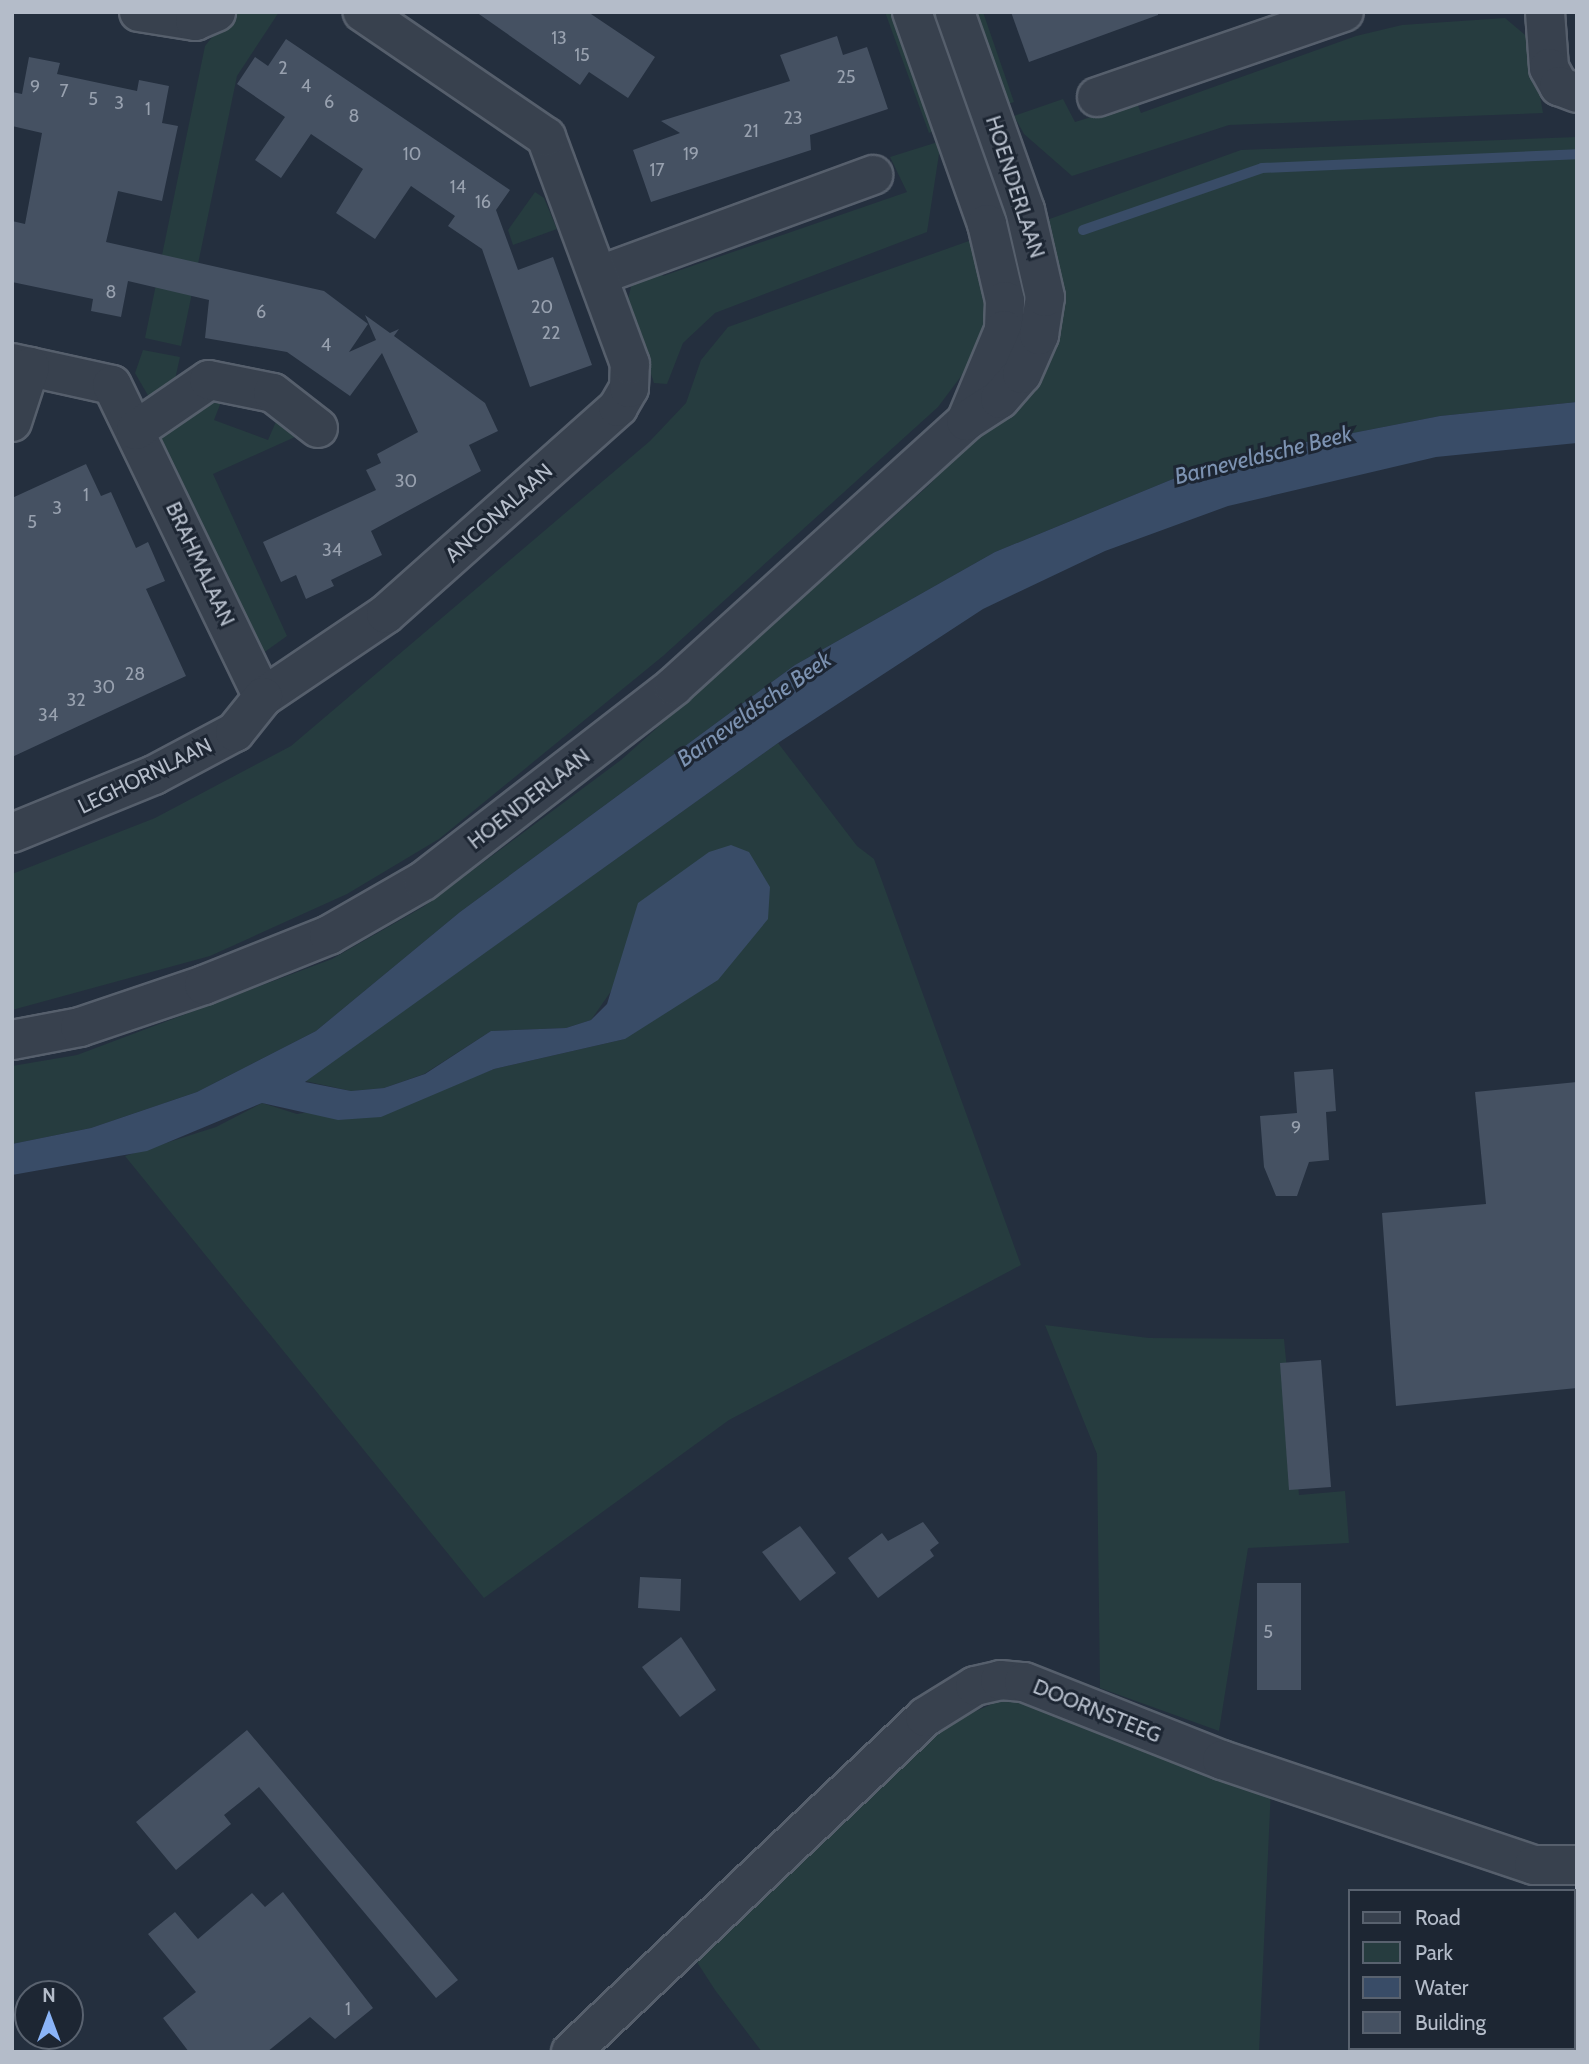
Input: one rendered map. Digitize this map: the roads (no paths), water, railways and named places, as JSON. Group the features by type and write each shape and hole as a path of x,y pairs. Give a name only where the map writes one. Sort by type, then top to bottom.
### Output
{"street":[{"path":"139,12 195,21 216,12"},
{"name":"ANCONALAAN","path":"263,697 386,614 618,407 629,388 630,364 600,275 545,137 363,12"},
{"name":"HOENDERLAAN","path":"912,12 986,224 1005,301 1004,330 966,421"},
{"name":"HOENDERLAAN","path":"12,1040 80,1027 204,985 329,935 424,881 684,678 966,421 1023,374 1039,335 1045,297 1025,211 955,12"},
{"path":"1097,97 1344,12"},
{"path":"1545,12 1549,68 1559,86 1577,93"},
{"path":"600,275 873,175"},
{"name":"BRAHMALAAN","path":"12,422 21,365 112,385 263,697"},
{"path":"136,430 209,380 273,393 318,428"},
{"name":"LEGHORNLAAN","path":"12,833 154,775 235,732 263,697"},
{"name":"DOORNSTEEG","path":"571,2052 925,1717 975,1686 1000,1680 1024,1682 1222,1760 1534,1865 1577,1866"}],"water":[{"name":"Barneveldsche Beek","path":"1577,402 1577,443 1436,457 1228,506 1105,551 983,609 778,743 305,1082 351,1091 384,1088 425,1074 491,1031 566,1028 591,1020 607,1004 638,903 709,852 731,845 749,852 770,887 768,919 718,980 625,1039 494,1069 381,1117 338,1120 262,1103 147,1151 12,1175 12,1144 91,1128 197,1092 316,1031 460,912 795,665 995,552 1190,472 1286,446 1440,416"}],"waterway":[{"path":"1083,230 1262,168 1577,154"}]}
